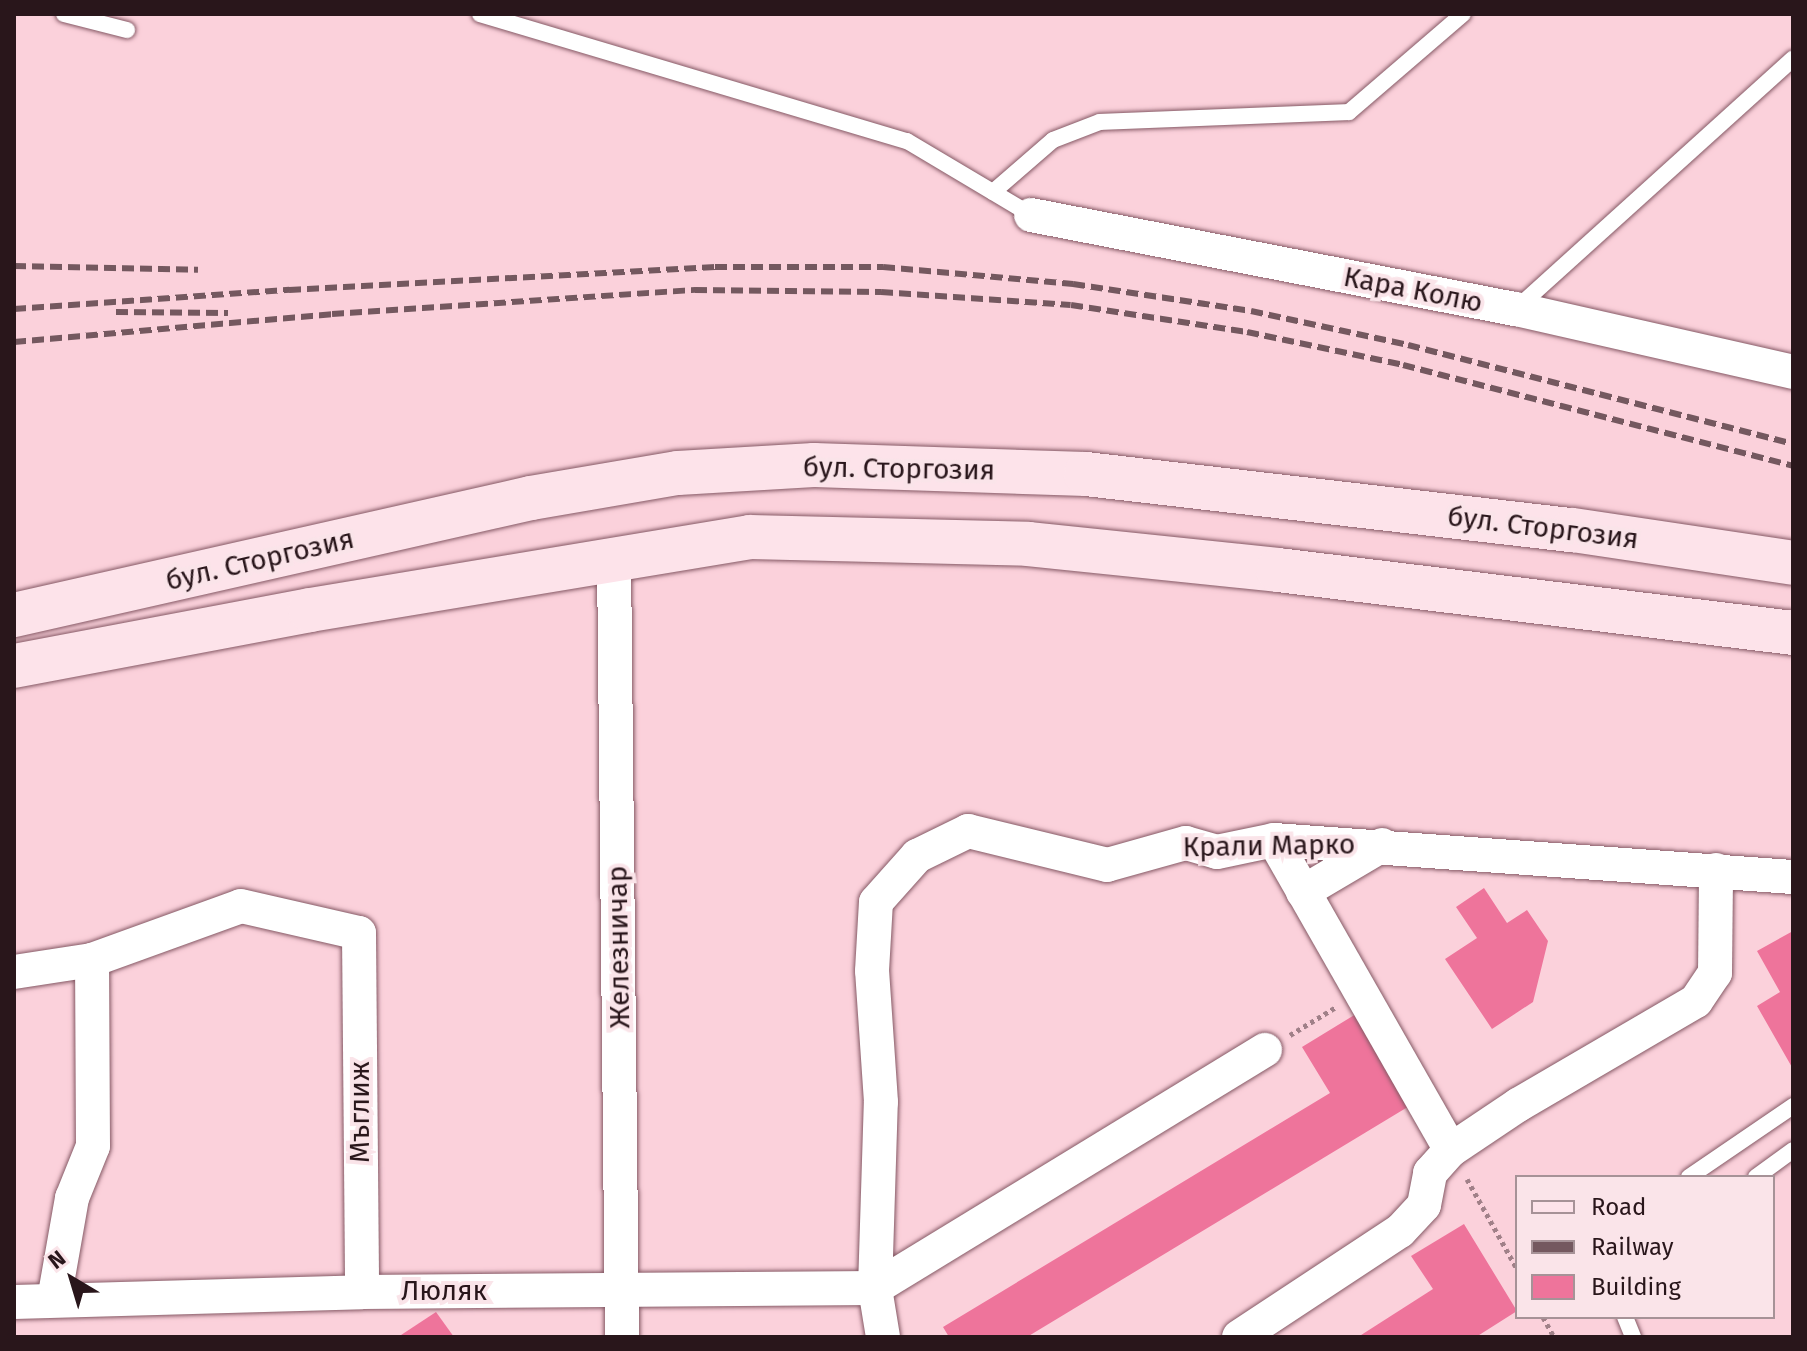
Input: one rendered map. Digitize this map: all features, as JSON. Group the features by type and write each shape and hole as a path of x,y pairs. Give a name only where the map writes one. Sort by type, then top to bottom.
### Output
{"main road":[{"name":"бул. Сторгозия","path":"14,615 531,498 678,473 814,465 1086,474 1573,530 1793,563"},
{"name":"бул. Сторгозия","path":"14,666 614,557 750,537 1028,544 1278,570 1793,633"}],"street":[{"name":"Кара Колю","path":"1031,215 1516,309 1793,372"},
{"name":"Железничар","path":"614,557 622,1337"},
{"name":"Крали Марко","path":"883,1337 875,1288 881,1102 872,971 876,902 917,856 968,831 1107,865 1186,843 1217,852 1274,840 1382,845 1793,877"},
{"path":"1274,840 1451,1150"},
{"path":"1303,892 1382,845"},
{"path":"1239,1337 1400,1231 1424,1205 1430,1173 1451,1150 1518,1105 1696,1001 1715,973 1716,870"},
{"name":"Мъглиж","path":"92,960 241,906 359,933 362,1292"},
{"path":"14,972 92,960 93,1146 72,1198 54,1300"},
{"path":"875,1288 1265,1050"},
{"name":"Люляк","path":"14,1302 362,1292 875,1288"}],"lane":[{"path":"64,14 127,30"},
{"path":"480,14 907,141 1031,215"},
{"path":"993,192 1053,140 1100,122 1349,112 1463,14"},
{"path":"1516,309 1793,59"},
{"path":"1692,1175 1793,1106"},
{"path":"1759,1175 1793,1150"}],"path":[{"path":"1265,1050 1359,993"},
{"path":"1451,1150 1515,1265"},
{"path":"1544,1319 1554,1337"}],"building":[{"path":"1484,888 1507,923 1527,910 1548,941 1533,1002 1492,1029 1445,959 1477,938 1456,907"},
{"path":"1793,931 1793,1069 1757,1006 1780,992 1757,951"},
{"path":"1356,1014 1411,1105 1027,1337 949,1337 943,1327 1330,1093 1302,1047"},
{"path":"1464,1224 1515,1312 1476,1337 1358,1337 1433,1289 1411,1256"},
{"path":"436,1312 454,1337 398,1337"}],"railway":[{"path":"14,266 198,270"},
{"path":"14,309 289,290 715,267 883,267 1073,284 1251,311 1408,345 1793,444"},
{"path":"14,342 332,314 695,290 881,292 1071,305 1247,332 1403,365 1793,466"},
{"path":"116,312 228,313"}]}
